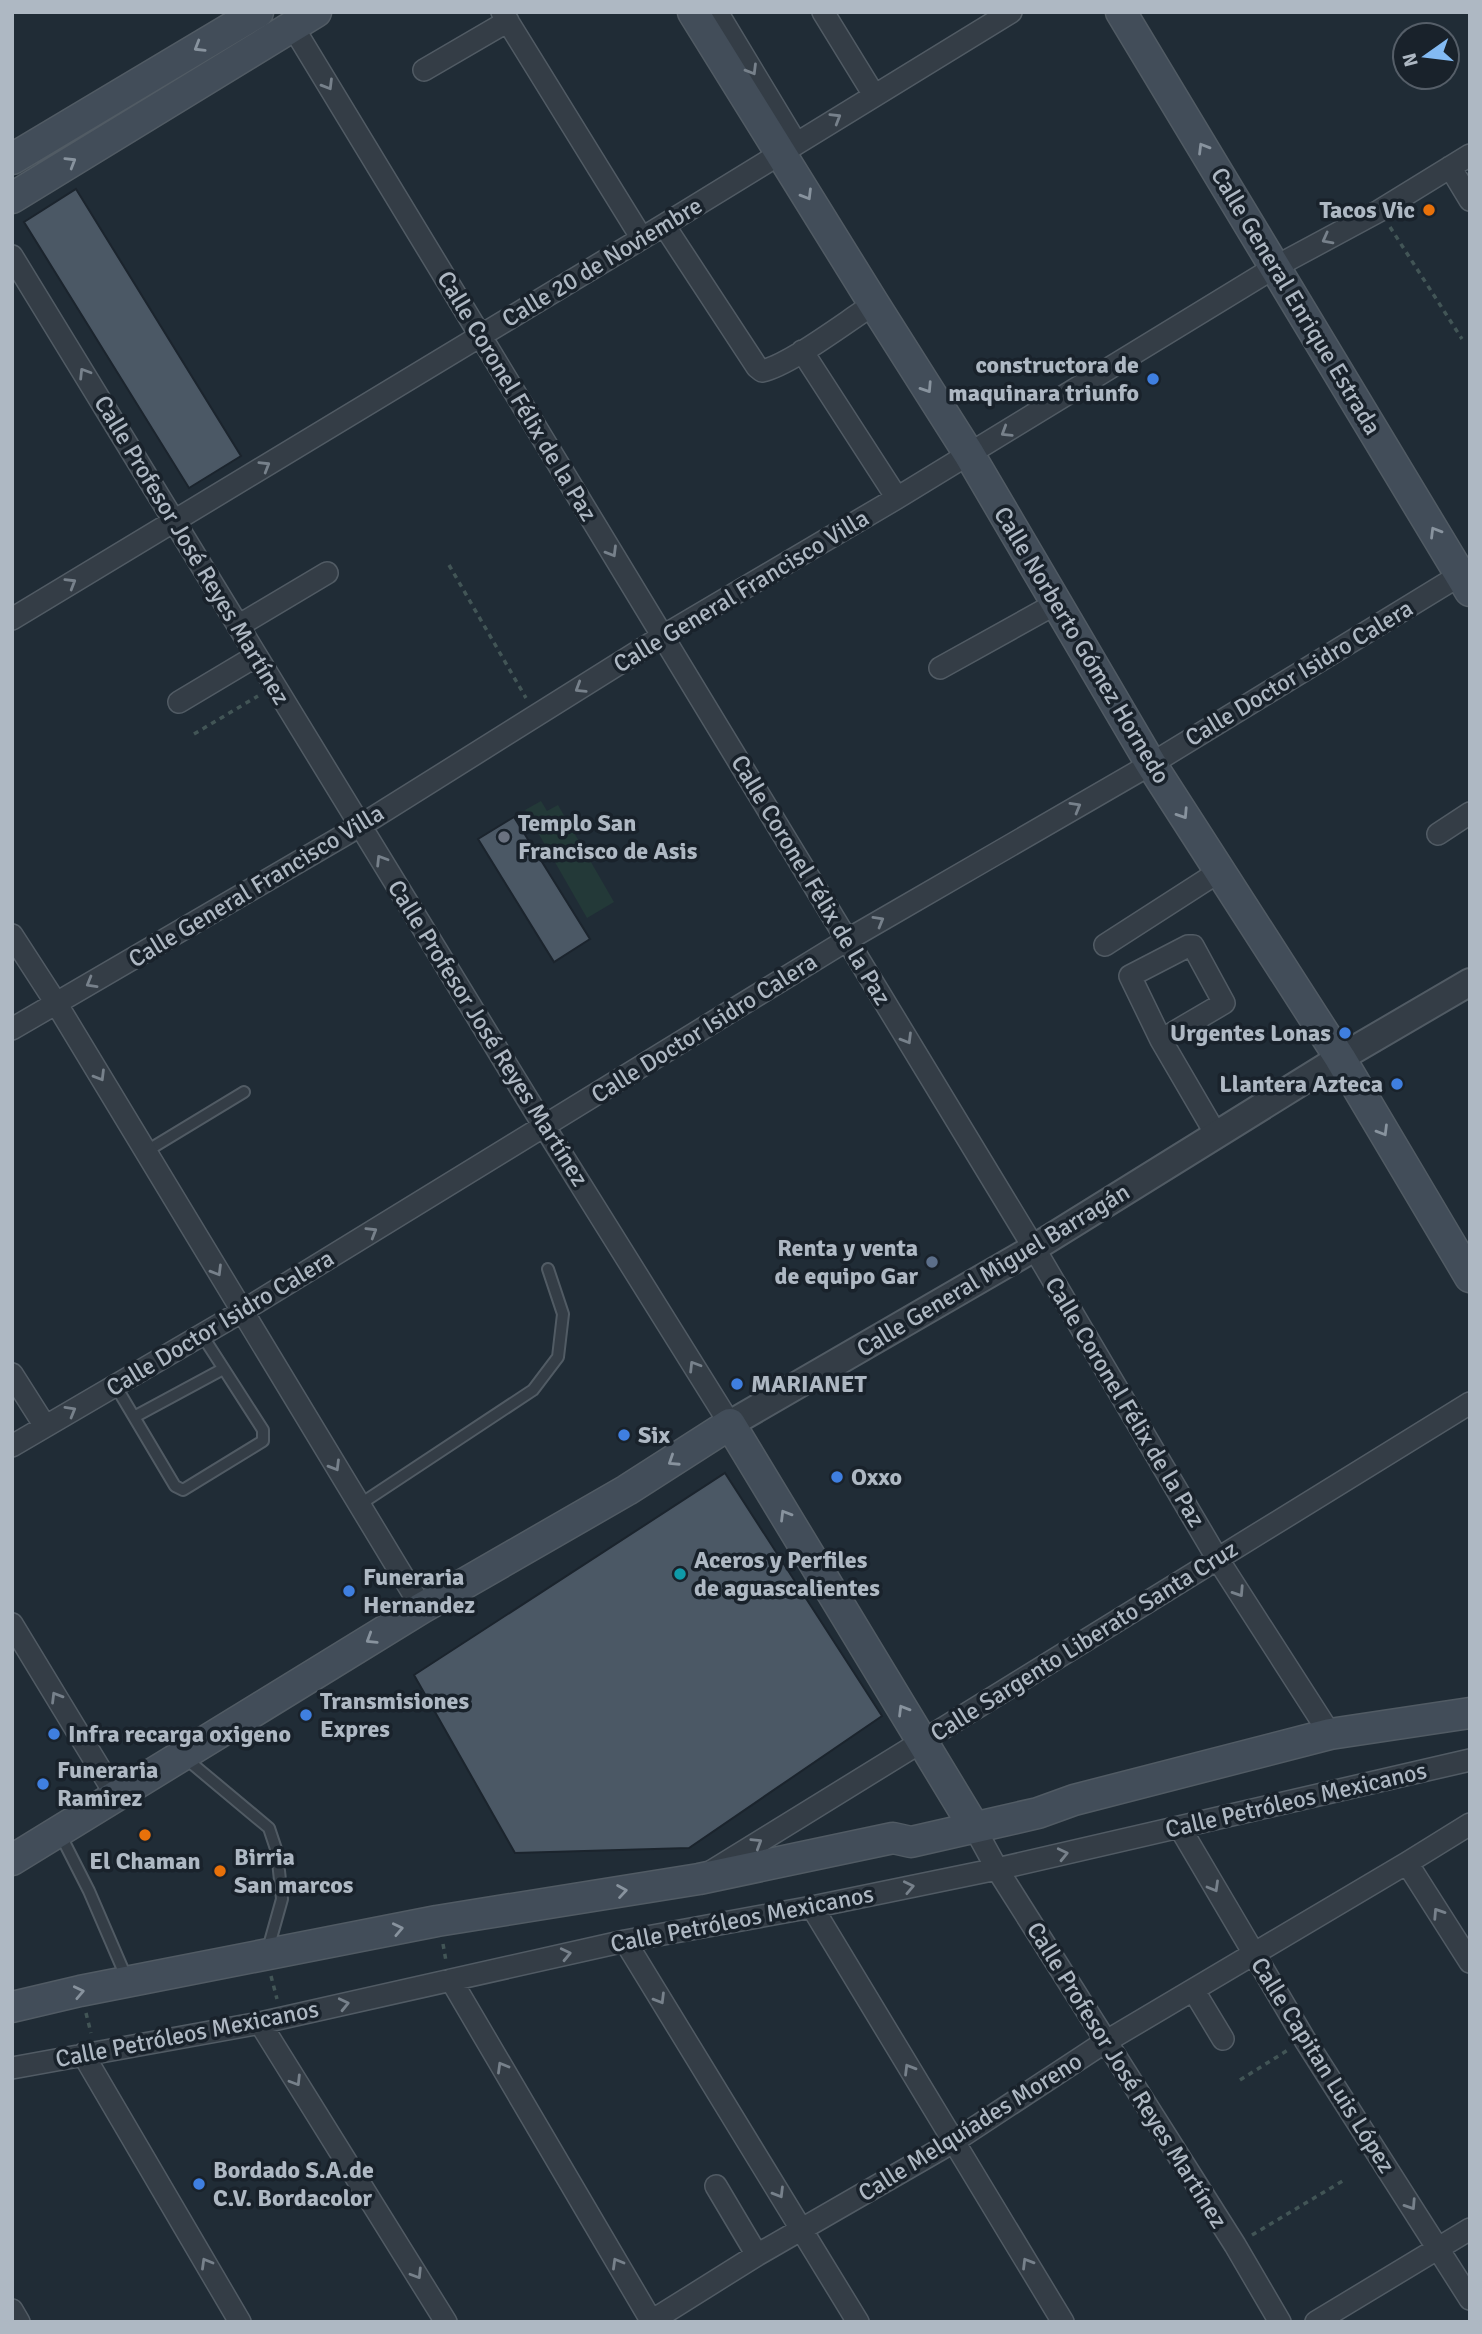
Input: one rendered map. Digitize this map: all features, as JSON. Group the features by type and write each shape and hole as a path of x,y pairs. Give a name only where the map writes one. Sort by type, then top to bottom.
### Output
{"main road":[{"path":"12,159 258,12"},
{"name":"Calle Norberto Gómez Hornedo","path":"693,12 969,454 1151,764 1340,1058 1470,1277"},
{"name":"Calle General Enrique Estrada","path":"1121,12 1467,578"},
{"path":"12,198 305,19"},
{"name":"Calle General Miguel Barragán","path":"12,1860 422,1608 627,1490 730,1424"},
{"name":"Calle Profesor José Reyes Martínez","path":"730,1424 969,1818"},
{"name":"Calle Petróleos Mexicanos","path":"12,2007 80,1991 438,1921 699,1879 893,1838 906,1824 969,1818 1035,1796 1074,1800 1330,1734 1470,1713"}],"street":[{"name":"Calle Norberto Gómez Hornedo","path":"678,12 782,151"},
{"name":"Calle Norberto Gómez Hornedo","path":"717,12 782,151"},
{"path":"823,12 874,95"},
{"name":"Calle 20 de Noviembre","path":"12,619 664,225 1010,12"},
{"path":"424,70 505,17 641,237"},
{"name":"Calle Coronel Félix de la Paz","path":"305,19 481,335 1034,1248 1217,1558 1330,1734"},
{"name":"Calle General Francisco Villa","path":"12,1030 360,826 663,636 897,498 1275,267 1379,211 1470,155"},
{"path":"1450,167 1470,200"},
{"path":"664,225 762,371 802,351 873,304"},
{"name":"Calle Profesor José Reyes Martínez","path":"12,256 544,1126 730,1424"},
{"path":"802,351 897,498"},
{"path":"238,626 327,573"},
{"name":"Calle Doctor Isidro Calera","path":"12,1446 241,1312 847,940 1467,578"},
{"path":"940,668 1056,603"},
{"path":"179,702 256,656"},
{"path":"1438,834 1470,813"},
{"path":"1105,946 1220,871"},
{"path":"12,935 56,1003 422,1608"},
{"path":"1161,1040 1224,1003 1193,946 1188,946 1130,976 1161,1040 1217,1136"},
{"name":"Calle General Miguel Barragán","path":"730,1424 1034,1248 1340,1058 1470,982"},
{"path":"12,1374 45,1426"},
{"name":"Calle Sargento Liberato Santa Cruz","path":"699,1879 1470,1403"},
{"path":"12,1624 117,1797"},
{"name":"Calle Petróleos Mexicanos","path":"12,2068 271,2021 625,1941 812,1907 997,1869 1470,1760"},
{"name":"Calle Profesor José Reyes Martínez","path":"969,1818 997,1869 1235,2245 1280,2322"},
{"name":"Calle Melquíades Moreno","path":"651,2321 757,2255 953,2142 1105,2042 1470,1824"},
{"name":"Calle Capitan Luis López","path":"1180,1828 1305,2040 1470,2299"},
{"path":"1407,1863 1470,1962"},
{"path":"812,1907 1063,2322"},
{"path":"625,1941 858,2322"},
{"path":"451,1980 651,2321"},
{"path":"1194,1991 1223,2039"},
{"path":"271,2021 446,2322"},
{"path":"89,2053 240,2322"},
{"path":"716,2186 757,2255"},
{"path":"1316,2322 1470,2229"},
{"path":"12,2310 19,2322"}],"lane":[{"path":"145,1152 244,1092"},
{"path":"359,1505 533,1390 558,1357 563,1314 548,1269"},
{"path":"115,1385 175,1486 183,1490 263,1441 263,1430 202,1335"},
{"path":"134,1417 223,1368"},
{"path":"183,1756 269,1828 278,1852 282,1899 267,1955"},
{"path":"59,1832 89,1891 128,1982"}],"path":[{"path":"1379,211 1462,339"},
{"path":"449,565 536,715"},
{"path":"194,734 274,685"},
{"path":"438,1921 451,1980"},
{"path":"267,1955 271,2021"},
{"path":"80,1991 89,2053"},
{"path":"1240,2080 1305,2040"},
{"path":"1235,2245 1346,2179"}],"green space":[{"path":"541,801 547,811 558,805 614,902 587,918 525,810"}],"building":[{"path":"76,189 241,456 189,488 24,222"},
{"path":"514,817 590,939 554,962 478,839"},
{"name":"Aceros y Perfiles de aguascalientes","path":"725,1473 882,1716 689,1848 515,1853 414,1675"}],"place":[{"name":"Tacos Vic","path":"1429,210"},
{"name":"constructora de maquinara triunfo","path":"1153,379"},
{"name":"Templo San Francisco de Asis","path":"504,837"},
{"name":"Urgentes Lonas","path":"1345,1033"},
{"name":"Llantera Azteca","path":"1397,1084"},
{"name":"Renta y venta de equipo Gar","path":"932,1262"},
{"name":"MARIANET","path":"737,1384"},
{"name":"Six","path":"624,1435"},
{"name":"Oxxo","path":"837,1477"},
{"name":"Aceros y Perfiles de aguascalientes","path":"680,1574"},
{"name":"Funeraria Hernandez","path":"349,1591"},
{"name":"Transmisiones Expres","path":"306,1715"},
{"name":"Infra recarga oxigeno","path":"54,1734"},
{"name":"Funeraria Ramirez","path":"43,1784"},
{"name":"El Chaman","path":"145,1835"},
{"name":"Birria San marcos","path":"220,1871"},
{"name":"Bordado S.A.de C.V. Bordacolor","path":"199,2184"}]}
